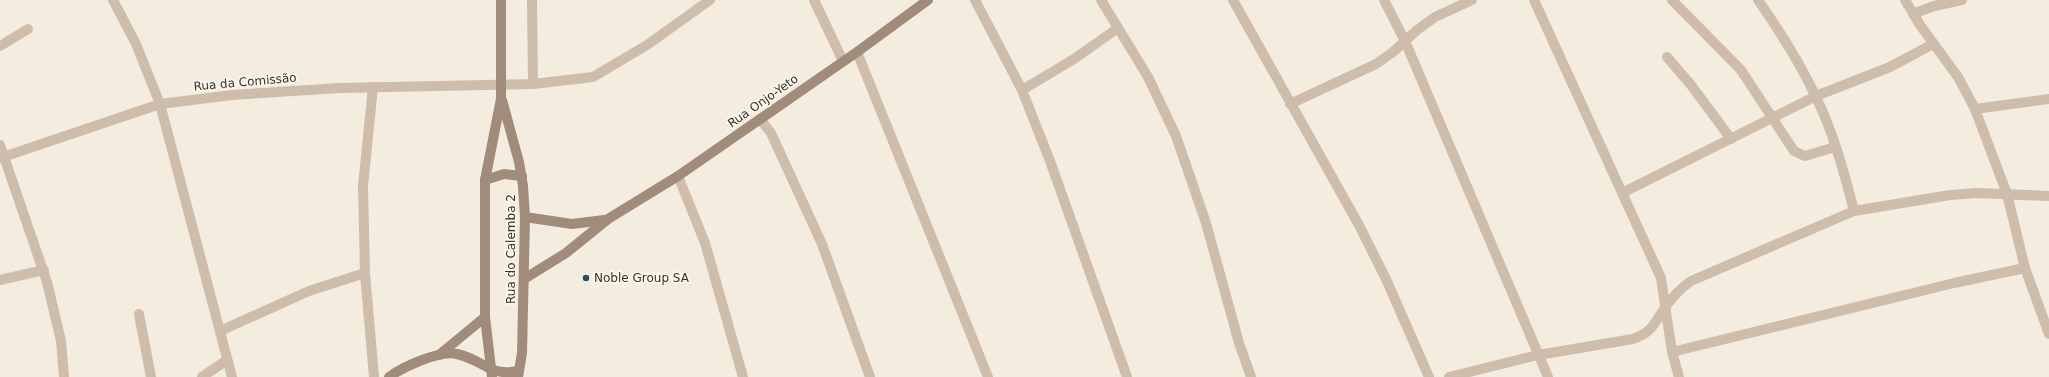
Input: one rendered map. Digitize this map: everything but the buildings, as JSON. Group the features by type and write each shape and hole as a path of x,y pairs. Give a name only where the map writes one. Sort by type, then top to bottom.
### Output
{"main road":[{"name":"Rua do Calemba 2","path":"492,375 486,317 485,180 501,99 501,0"},
{"name":"Rua Onjo-Yeto","path":"608,219 678,176 857,52 928,0"},
{"name":"Rua do Calemba 2","path":"501,99 515,145 522,176 525,217 522,353 519,374"},
{"path":"485,180 504,174 522,176"},
{"path":"525,217 572,224 590,223 608,219"},
{"path":"524,279 566,253 608,219"},
{"path":"437,356 486,317"},
{"path":"389,377 418,362 437,356 457,354 479,362 492,375 519,374"}],"street":[{"path":"114,0 136,44 160,104 232,377"},
{"path":"532,0 533,84"},
{"name":"Rua da Comissão","path":"3,157 160,104 240,94 373,87 533,84 593,77 647,45 710,0"},
{"path":"814,0 843,61"},
{"path":"975,0 1022,90 1050,161 1127,377"},
{"path":"1101,0 1148,77 1176,136 1206,223 1239,343 1251,377"},
{"path":"1232,0 1383,272 1429,377"},
{"path":"1384,0 1404,41 1548,377"},
{"path":"1290,104 1376,64 1435,17 1472,0"},
{"path":"1534,0 1661,278 1672,352 1679,377"},
{"path":"1672,0 1741,70 1771,118 1797,154 1805,156 1835,147"},
{"path":"1758,0 1795,56 1816,96 1835,147 1854,211"},
{"path":"1905,0 1933,44 1958,77 1975,109 2007,194 2025,268 2049,334"},
{"path":"1913,14 1934,6 1962,0"},
{"path":"1022,90 1074,59 1118,28"},
{"path":"0,46 28,29"},
{"path":"1622,193 1816,96 1890,67 1933,44"},
{"path":"857,52 988,377"},
{"path":"1667,57 1691,85 1731,139"},
{"path":"373,87 363,186 365,273 374,377"},
{"path":"1975,109 2049,100"},
{"path":"760,119 771,133 822,244 870,377"},
{"path":"0,145 44,270 61,341 64,377"},
{"path":"678,176 705,243 743,377"},
{"path":"1453,376 1538,355 1633,339 1645,335 1656,325 1666,306 1677,292 1691,281 1854,211 1950,195 1977,193 2049,196"},
{"path":"1672,352 1954,283 2025,268"},
{"path":"0,280 44,270"},
{"path":"220,331 309,291 365,273"},
{"path":"139,314 151,377"},
{"path":"202,377 227,360"}],"place":[{"name":"Noble Group SA","path":"586,278"}]}
